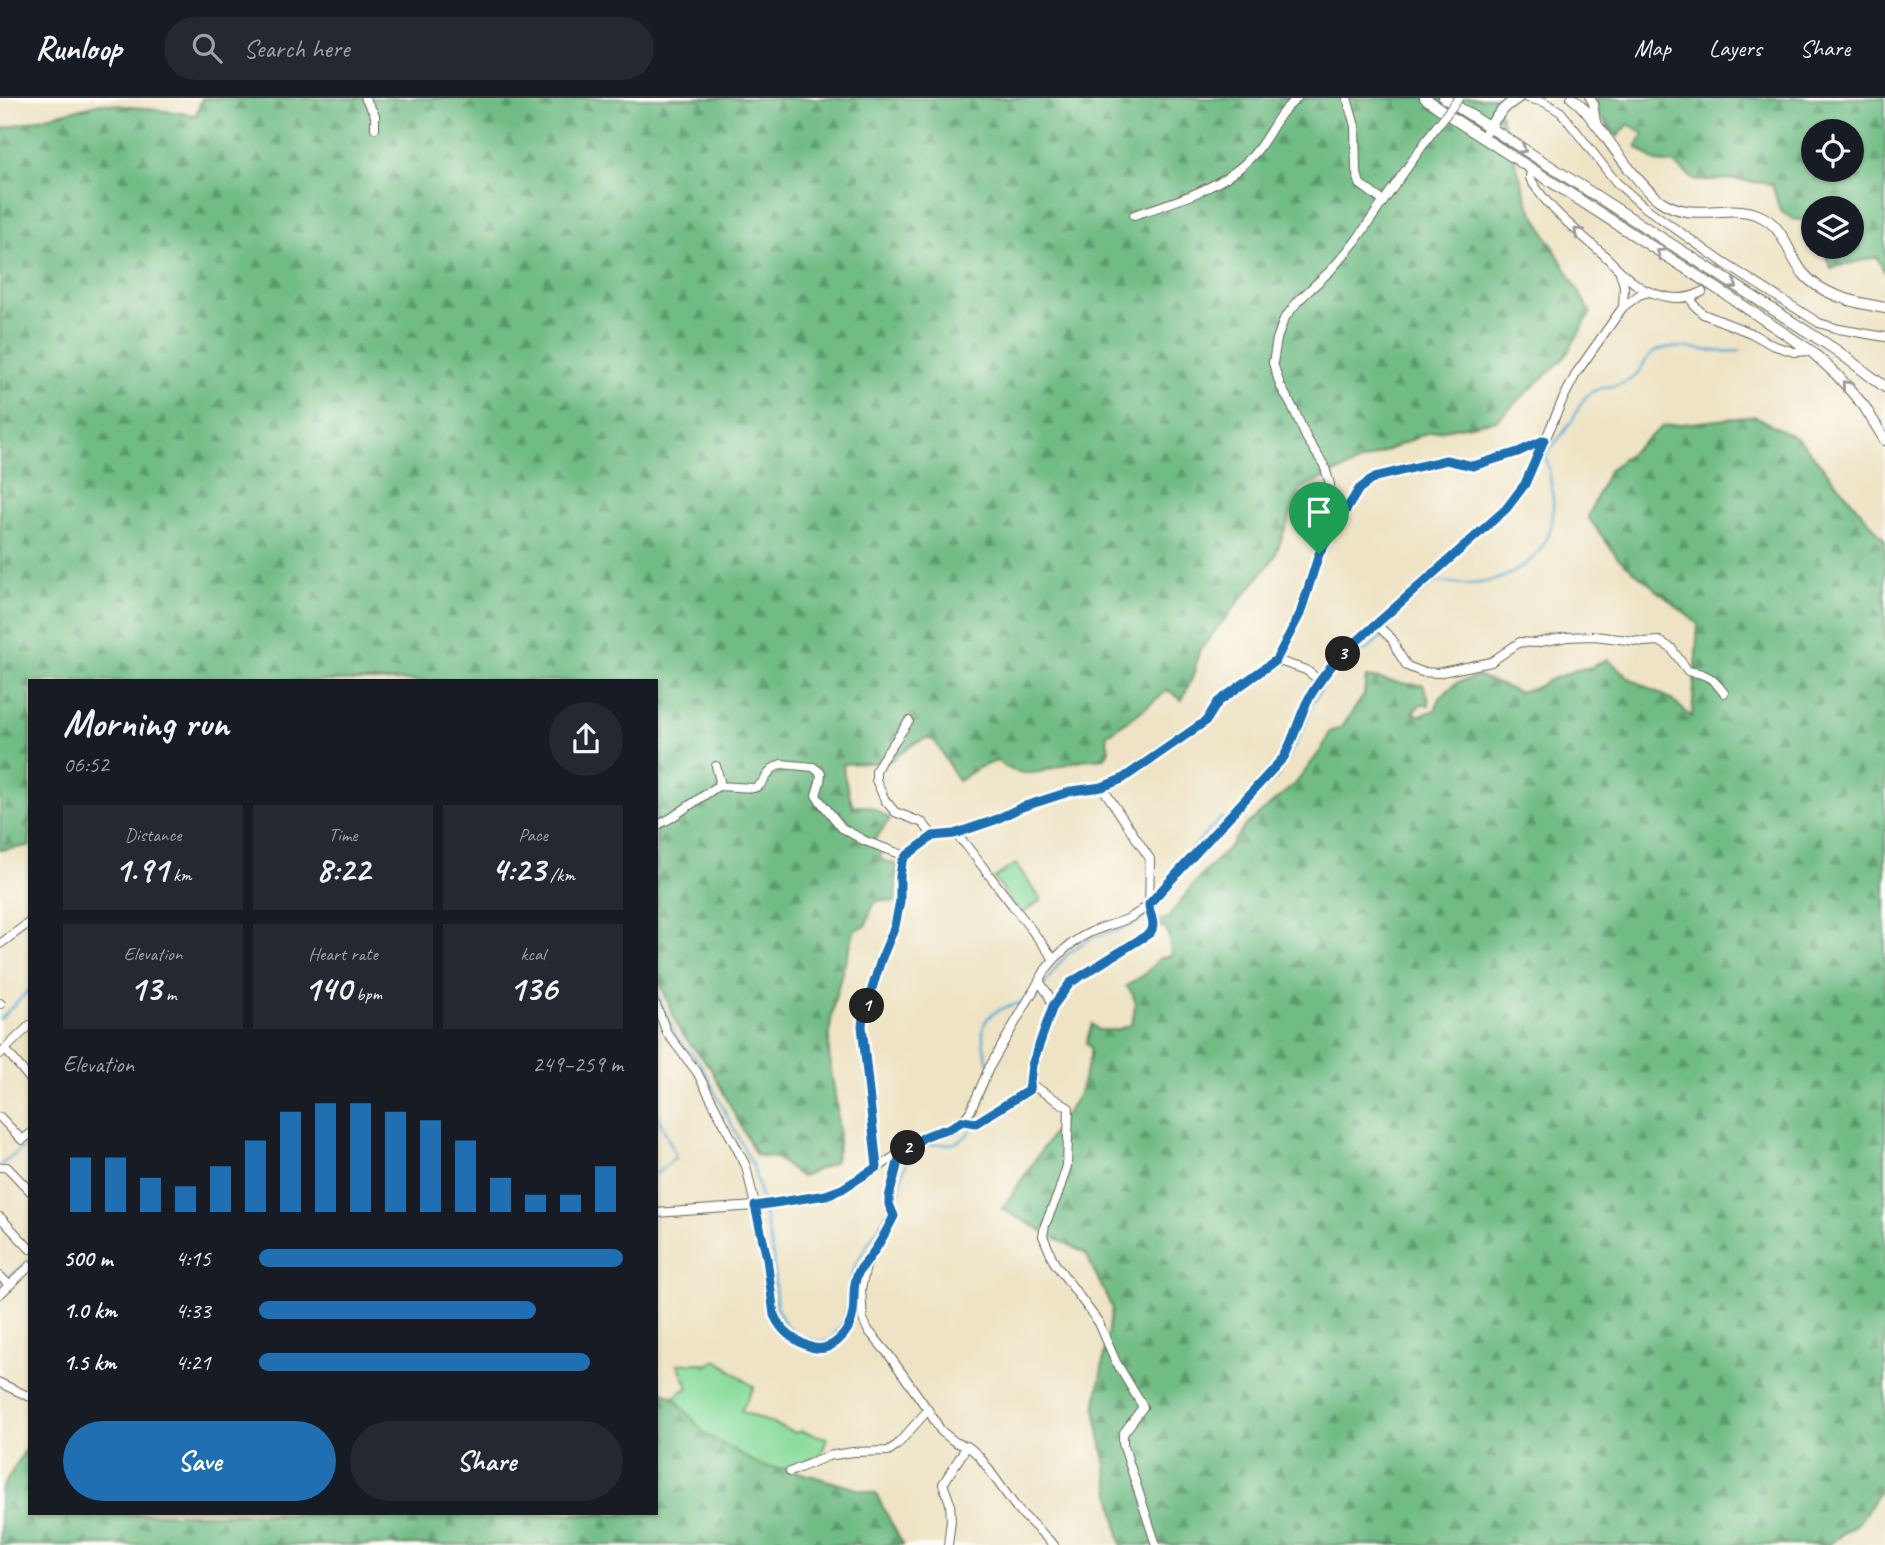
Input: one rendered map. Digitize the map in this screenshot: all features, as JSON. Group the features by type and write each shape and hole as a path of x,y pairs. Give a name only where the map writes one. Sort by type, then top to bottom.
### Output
{"street":[{"path":"365,98 375,115 374,128"},
{"path":"1134,215 1213,185 1238,168 1254,155 1282,112 1297,98"},
{"path":"1347,98 1354,126 1356,170 1360,184 1383,201"},
{"path":"1425,98 1836,350 1885,387"},
{"path":"1444,98 1531,170 1811,351 1837,374 1864,406 1885,440"},
{"path":"1319,554 1319,534 1330,511 1330,484 1324,465 1307,439 1280,385 1273,363 1277,339 1284,319 1354,242 1459,98"},
{"path":"1486,133 1499,112 1518,98"},
{"path":"1527,98 1544,102 1560,112 1621,188 1723,265 1819,323 1885,337"},
{"path":"1572,98 1583,107 1633,172 1659,199 1680,210 1693,212 1757,214 1776,227 1803,273 1821,289 1885,308"},
{"path":"1590,98 1597,125"},
{"path":"1531,170 1530,178 1546,203 1619,270 1648,292 1671,298 1691,298 1702,292"},
{"path":"1619,270 1624,286 1623,307"},
{"path":"969,1122 971,1110 991,1066 1028,1001 1042,985 1054,959 1091,932 1150,910 1226,820 1284,757 1307,703 1338,658 1382,630 1506,509 1525,484 1577,372 1623,307 1632,299 1648,292"},
{"path":"1691,298 1703,314 1751,333 1772,345 1794,352 1811,351"},
{"path":"877,1167 862,1026 881,960 895,926 900,901 902,862 906,856 933,836 954,834 995,820 1022,807 1072,791 1102,787 1122,779 1206,721 1218,702 1276,660 1300,614 1319,554 1359,489 1375,477 1446,460 1473,466 1518,452 1544,440"},
{"path":"1382,630 1392,639 1407,666 1422,672 1437,673 1491,662 1520,642 1535,643 1567,636 1659,641 1671,648 1688,671 1705,674 1716,681 1724,693"},
{"path":"1276,660 1306,670 1320,681"},
{"path":"909,721 881,761 876,771 876,780 885,800 895,812 923,823 933,836"},
{"path":"658,825 718,786 754,788 780,764 813,767 821,773 817,797 842,828 865,841 906,856"},
{"path":"716,766 720,781 718,786"},
{"path":"1029,1090 1032,1065 1053,1006 1070,983 1153,929 1150,910 1150,859 1102,787"},
{"path":"954,834 966,845 1054,959"},
{"path":"0,944 28,923"},
{"path":"1042,985 1053,1006"},
{"path":"658,1010 667,1033 697,1072 746,1166 767,1258 774,1315 788,1336 811,1348 827,1348 834,1344 849,1326 859,1271 892,1219 889,1197 900,1154"},
{"path":"28,1027 3,1051 28,1077"},
{"path":"658,1213 755,1206 826,1195 842,1189 924,1137 969,1122 1035,1087 1069,1108 1068,1166 1043,1236 1054,1262 1099,1323 1116,1362 1143,1407 1123,1434 1123,1444 1156,1545"},
{"path":"0,1117 22,1140 28,1136"},
{"path":"2,1167 7,1167 28,1185"},
{"path":"0,1217 28,1247"},
{"path":"867,1262 861,1289 863,1319 878,1343 889,1354 946,1437 967,1446 979,1456 1018,1510 1054,1545"},
{"path":"0,1294 28,1268"},
{"path":"0,1276 9,1286"},
{"path":"0,1383 28,1396"},
{"path":"790,1472 828,1456 888,1451 897,1445 928,1410"},
{"path":"948,1545 950,1503 943,1484 967,1446"}],"green space":[{"path":"202,98 1495,98 1529,205 1591,313 1564,358 1497,420 1427,433 1301,488 1274,558 1199,651 1193,676 1182,700 1168,690 1106,735 1109,750 1105,758 1082,760 1029,773 1018,772 997,761 980,767 958,781 935,741 927,738 888,762 843,764 853,806 869,806 890,819 871,845 882,851 880,859 898,865 895,902 880,900 874,903 865,927 855,929 838,989 829,1035 839,1130 838,1150 833,1163 801,1177 776,1158 756,1155 710,1067 680,1032 658,978 658,679 28,679 28,846 0,850 0,131 101,103 196,115"},
{"path":"1595,98 1885,98 1885,273 1877,257 1831,268 1827,259 1864,259 1864,196 1801,196 1801,220 1795,220 1780,211 1772,184 1728,179 1696,181 1675,164 1656,162 1636,147 1644,134 1629,124 1617,137 1600,116"},
{"path":"1754,416 1799,439 1885,540 1885,1482 1860,1521 1828,1545 1121,1545 1095,1409 1112,1308 1086,1254 1002,1209 1078,1096 1090,1057 1090,1047 1086,1043 1092,1024 1098,1030 1116,1030 1131,1025 1135,1010 1134,999 1126,986 1144,975 1160,958 1172,956 1167,929 1158,926 1158,921 1168,918 1197,880 1230,846 1244,827 1296,783 1321,750 1330,732 1342,727 1364,695 1366,677 1423,685 1429,705 1421,704 1413,712 1420,716 1435,710 1440,698 1456,683 1478,676 1518,692 1535,688 1576,670 1592,667 1607,659 1631,679 1671,699 1692,717 1698,624 1619,559 1588,517 1608,471 1663,426"},
{"path":"1016,864 1041,900 1021,914 994,878"},
{"path":"717,1360 754,1387 741,1411 796,1433 800,1431 827,1438 821,1456 787,1469 762,1466 705,1434 674,1397 688,1387 678,1364 704,1363 705,1366"},
{"path":"658,1390 674,1397 705,1434 762,1465 787,1469 876,1494 903,1545 0,1545 0,1492 28,1444 28,1515 658,1515"}],"waterway":[{"path":"1387,630 1392,618 1434,582 1486,582 1514,572 1536,554 1545,543 1553,514 1546,455 1590,393 1630,380 1649,356 1666,348 1741,351"},
{"path":"1185,855 1221,818 1232,821 1263,788 1276,779 1302,732 1313,702 1329,677 1355,651 1367,650 1383,635"},
{"path":"1153,910 1170,894 1177,879"},
{"path":"1032,1001 1060,962 1076,947 1097,936 1130,926 1148,915"},
{"path":"0,938 28,917"},
{"path":"0,1019 28,991"},
{"path":"658,997 676,1036 700,1063 753,1166 762,1202"},
{"path":"988,1062 983,1037 987,1020 1001,1009 1025,1002"},
{"path":"893,1205 904,1169 916,1150 929,1144 957,1142 970,1131 993,1073 991,1068"},
{"path":"658,1116 676,1157 658,1172"},
{"path":"2,1164 28,1144"},
{"path":"764,1213 773,1257 776,1301 783,1321 799,1336 822,1342 831,1341 843,1323 856,1263 889,1210"},
{"path":"9,1278 28,1262"}],"tunnel":[{"path":"1702,292 1722,267"}],"route":[{"path":"1544,440 1525,484 1506,509 1338,658 1307,703 1284,757 1149,904 1154,924 1150,933 1070,983 1060,995 1053,1006 1032,1065 1029,1090 976,1123 963,1121 924,1137 900,1154 889,1197 894,1216 859,1271 855,1282 853,1315 840,1338 827,1348 819,1349 811,1348 788,1336 774,1315 767,1258 755,1206 826,1195 859,1180 877,1167 862,1026 881,960 895,926 900,901 902,862 906,856 933,836 954,834 995,820 1022,807 1072,791 1102,787 1122,779 1206,721 1218,702 1276,660 1300,614 1319,554 1359,489 1375,477 1446,460 1473,466 1518,452 1544,440"}]}
